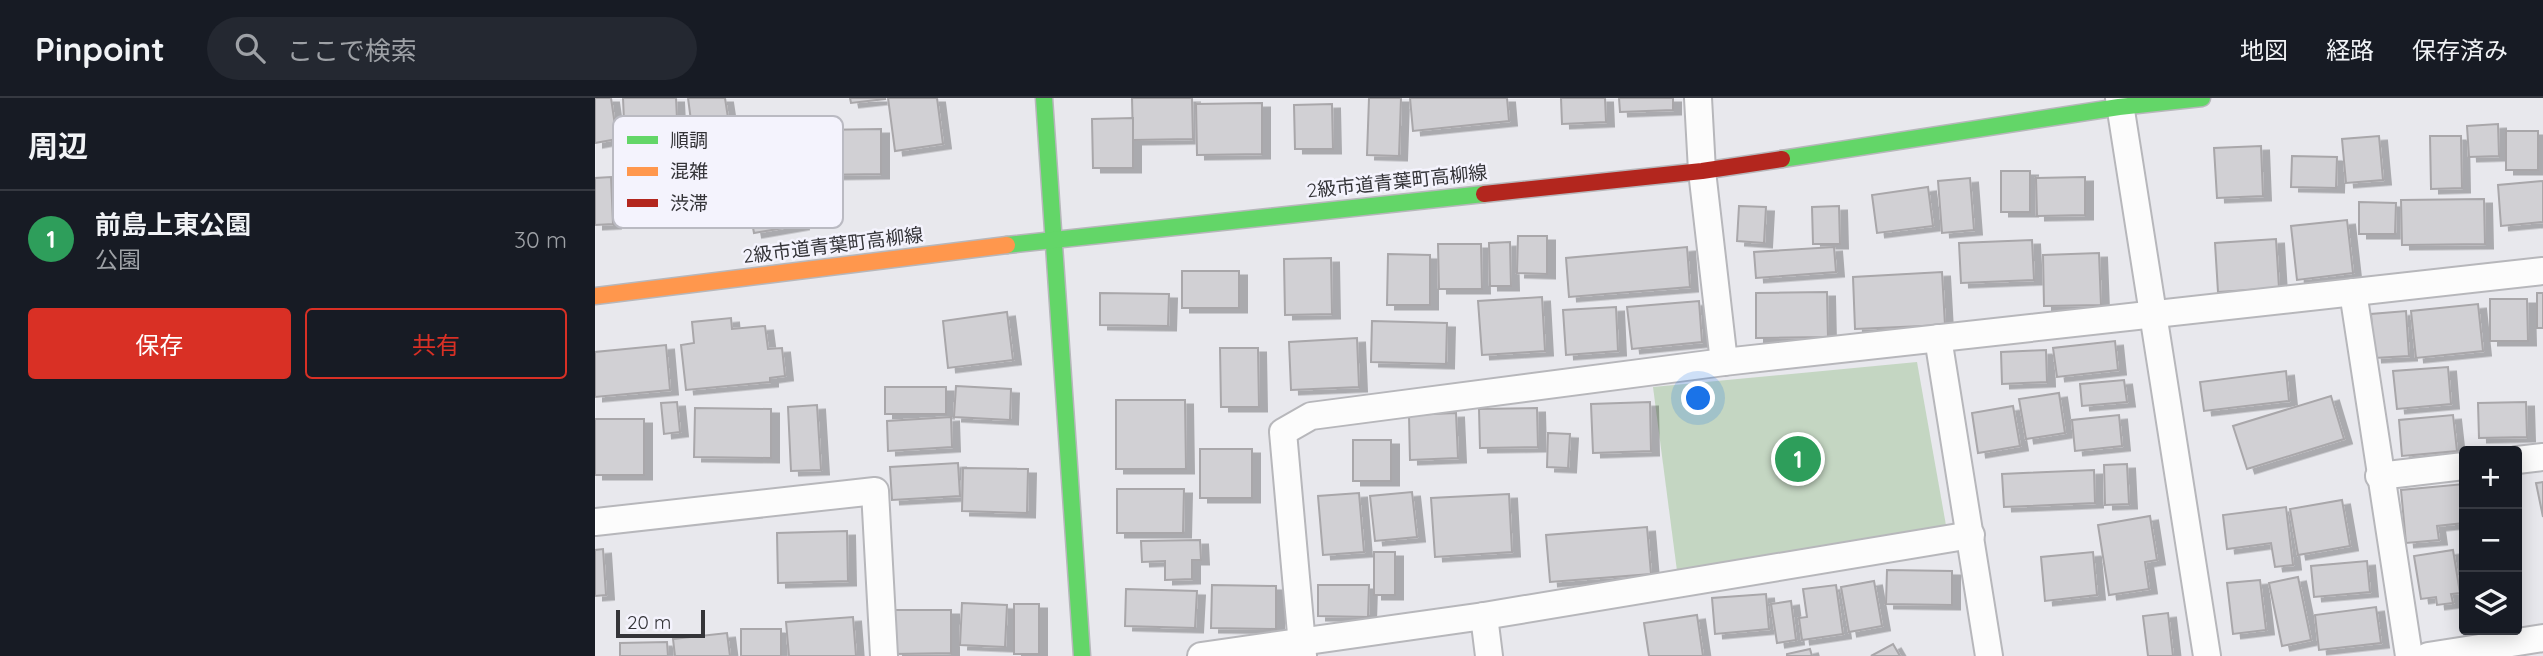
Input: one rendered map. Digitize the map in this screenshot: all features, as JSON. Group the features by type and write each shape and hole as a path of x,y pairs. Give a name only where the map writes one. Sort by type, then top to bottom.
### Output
{"street":[{"path":"1044,98 1082,656"},
{"path":"1698,98 1702,171 1724,362"},
{"name":"2級市道青葉町高柳線","path":"595,296 1052,239 1702,171 2119,102 2202,98"},
{"path":"2119,102 2207,656"},
{"path":"1302,649 1283,432 1311,416 1724,362 2543,271"},
{"path":"2353,292 2379,476 2409,656"},
{"path":"1938,338 1989,656"},
{"path":"2522,459 2543,457"},
{"path":"2379,476 2459,467"},
{"path":"595,522 875,491 884,656"},
{"path":"1201,656 1302,649 1971,535"},
{"path":"1484,616 1489,656"},
{"path":"2427,656 2464,653 2543,638"}],"green space":[{"path":"1917,362 1947,531 1677,571 1653,387"}],"building":[{"path":"595,98 611,98 613,140 595,143"},
{"path":"623,98 676,98 677,116 624,116"},
{"path":"688,98 725,98 728,116 690,116"},
{"path":"850,98 885,98 885,99 851,103"},
{"path":"888,98 937,98 943,144 895,151"},
{"path":"1132,98 1192,98 1193,139 1133,140"},
{"path":"1369,98 1401,98 1399,156 1367,155"},
{"path":"1410,98 1507,98 1509,121 1413,131"},
{"path":"1561,98 1605,98 1606,122 1562,124"},
{"path":"1619,98 1673,98 1673,110 1620,112"},
{"path":"1262,103 1262,154 1197,155 1196,104"},
{"path":"1332,104 1333,149 1295,149 1294,105"},
{"path":"1133,118 1133,168 1093,168 1092,119"},
{"path":"2498,124 2499,156 2469,157 2467,126"},
{"path":"881,129 881,174 843,175 843,130"},
{"path":"2506,131 2538,131 2538,170 2506,170"},
{"path":"2379,136 2383,180 2346,183 2342,139"},
{"path":"2430,136 2461,136 2462,188 2431,189"},
{"path":"2261,146 2263,196 2217,198 2214,148"},
{"path":"2292,156 2337,157 2336,188 2291,187"},
{"path":"2001,171 2030,171 2030,212 2001,212"},
{"path":"611,177 613,224 595,225 595,178"},
{"path":"2085,177 2085,215 2037,216 2036,178"},
{"path":"1970,178 1974,230 1942,233 1938,181"},
{"path":"2543,181 2543,222 2501,226 2498,185"},
{"path":"1928,187 1933,226 1877,233 1872,195"},
{"path":"2484,199 2485,244 2402,245 2401,200"},
{"path":"2359,202 2396,203 2395,234 2359,234"},
{"path":"1739,206 1766,207 1764,243 1737,241"},
{"path":"1839,206 1840,244 1813,244 1812,207"},
{"path":"2347,220 2353,273 2297,280 2291,226"},
{"path":"753,228 783,228 754,233"},
{"path":"1518,236 1547,236 1547,274 1517,273"},
{"path":"2276,239 2279,288 2218,292 2215,243"},
{"path":"2032,240 2034,280 1961,283 1959,243"},
{"path":"1510,242 1511,286 1490,286 1489,243"},
{"path":"1438,244 1481,244 1482,289 1439,289"},
{"path":"1687,247 1690,287 1569,297 1566,258"},
{"path":"1834,247 1836,272 1756,278 1754,252"},
{"path":"2099,253 2101,305 2044,306 2043,255"},
{"path":"1388,254 1430,255 1430,305 1387,305"},
{"path":"1331,258 1332,314 1285,315 1284,259"},
{"path":"1182,271 1239,271 1239,308 1182,308"},
{"path":"1942,272 1945,325 1855,329 1853,277"},
{"path":"1827,292 1828,337 1756,338 1756,293"},
{"path":"1100,293 1169,294 1168,326 1100,325"},
{"path":"2537,293 2543,293 2543,328 2537,328"},
{"path":"1542,297 1545,351 1482,355 1478,301"},
{"path":"2490,299 2527,299 2528,341 2490,341"},
{"path":"1699,301 1702,342 1632,349 1627,307"},
{"path":"2478,304 2483,351 2416,358 2411,311"},
{"path":"1616,307 1618,351 1566,355 1563,310"},
{"path":"2406,311 2409,356 2374,358 2371,314"},
{"path":"1007,312 1013,360 948,368 943,321"},
{"path":"731,318 732,329 765,326 768,349 782,348 785,376 770,378 770,382 686,390 681,345 694,343 692,322"},
{"path":"1372,321 1447,323 1446,364 1371,362"},
{"path":"1357,338 1359,387 1291,390 1289,342"},
{"path":"2115,341 2118,370 2057,377 2053,348"},
{"path":"666,345 670,390 595,397 595,352"},
{"path":"1220,348 1258,348 1259,407 1221,407"},
{"path":"2046,350 2047,382 2002,384 2001,352"},
{"path":"2448,367 2451,404 2397,409 2393,371"},
{"path":"2286,371 2289,401 2204,411 2200,382"},
{"path":"2124,380 2127,402 2082,406 2080,384"},
{"path":"956,386 1011,389 1010,420 954,417"},
{"path":"885,387 946,387 946,414 885,414"},
{"path":"2059,393 2065,433 2026,439 2019,399"},
{"path":"2331,396 2344,439 2247,469 2233,426"},
{"path":"1116,400 1185,400 1186,469 1116,469"},
{"path":"677,402 680,432 664,434 661,403"},
{"path":"1650,402 1651,451 1593,453 1591,404"},
{"path":"2526,402 2527,437 2479,438 2478,403"},
{"path":"817,405 821,470 791,471 788,407"},
{"path":"2013,406 2020,446 1978,453 1972,413"},
{"path":"695,408 771,409 771,458 694,457"},
{"path":"1537,408 1538,447 1480,448 1479,409"},
{"path":"1456,413 1458,458 1410,460 1409,415"},
{"path":"2119,415 2122,446 2075,451 2072,420"},
{"path":"2453,415 2457,451 2402,456 2399,420"},
{"path":"951,417 952,447 888,451 887,421"},
{"path":"595,419 644,419 644,475 595,475"},
{"path":"1548,433 1570,434 1568,468 1547,467"},
{"path":"1353,440 1391,440 1391,481 1353,481"},
{"path":"1200,449 1252,449 1252,498 1200,498"},
{"path":"958,463 960,496 892,500 890,467"},
{"path":"2127,464 2129,504 2105,505 2104,465"},
{"path":"963,468 1028,469 1027,513 962,511"},
{"path":"2094,470 2095,503 2004,507 2002,474"},
{"path":"2543,482 2543,517 2536,483"},
{"path":"2459,484 2459,524 2437,526 2439,540 2406,543 2401,490"},
{"path":"1117,489 1184,489 1183,533 1117,533"},
{"path":"1412,492 1417,537 1375,541 1370,496"},
{"path":"1359,493 1364,552 1323,555 1318,496"},
{"path":"1509,494 1512,552 1435,557 1431,498"},
{"path":"2342,500 2350,546 2298,555 2290,509"},
{"path":"2286,507 2293,565 2275,567 2271,543 2227,549 2223,515"},
{"path":"2150,516 2157,560 2145,562 2149,589 2109,595 2098,525"},
{"path":"1647,527 1651,574 1550,582 1546,535"},
{"path":"847,531 848,581 778,583 777,533"},
{"path":"1200,540 1201,560 1192,560 1192,579 1165,580 1165,561 1142,562 1141,541"},
{"path":"603,549 606,595 595,596 595,550"},
{"path":"2453,550 2459,593 2451,594 2453,603 2437,605 2436,597 2421,599 2414,556"},
{"path":"1374,552 1395,552 1395,595 1374,595"},
{"path":"2093,552 2097,595 2045,601 2041,557"},
{"path":"2367,561 2370,592 2314,597 2311,566"},
{"path":"1887,570 1952,571 1952,605 1886,604"},
{"path":"2298,577 2311,640 2282,646 2269,583"},
{"path":"2260,580 2266,630 2233,634 2227,583"},
{"path":"1874,581 1882,626 1849,632 1841,587"},
{"path":"1212,585 1276,586 1276,629 1211,628"},
{"path":"1318,585 1369,585 1368,617 1318,616"},
{"path":"1836,585 1843,634 1802,640 1799,618 1807,617 1803,589"},
{"path":"1126,589 1197,591 1195,628 1125,626"},
{"path":"1766,594 1769,629 1715,634 1712,598"},
{"path":"1791,601 1796,640 1777,643 1771,604"},
{"path":"962,603 1007,605 1005,647 960,645"},
{"path":"1014,604 1039,604 1039,654 1014,654"},
{"path":"2376,607 2381,643 2319,650 2315,615"},
{"path":"895,610 951,610 951,653 895,654"},
{"path":"2168,613 2173,656 2148,656 2143,616"},
{"path":"1697,615 1703,656 1649,656 1644,623"},
{"path":"853,617 856,656 789,656 786,622"},
{"path":"741,629 781,629 781,656 741,656"},
{"path":"727,633 730,656 675,656 673,639"},
{"path":"667,642 668,656 620,656 620,643"},
{"path":"1893,644 1900,656 1871,656"},
{"path":"1810,649 1812,656 1787,656 1787,654"}],"traffic: fast":[{"path":"1044,98 1082,656"},
{"path":"1782,159 2119,107 2202,98"},
{"path":"1007,245 1484,194"}],"traffic: slow":[{"path":"595,296 1007,245"}],"traffic: jam":[{"path":"1484,194 1702,171 1782,159"}],"place":[{"name":"前島上東公園","path":"1798,459"}]}
